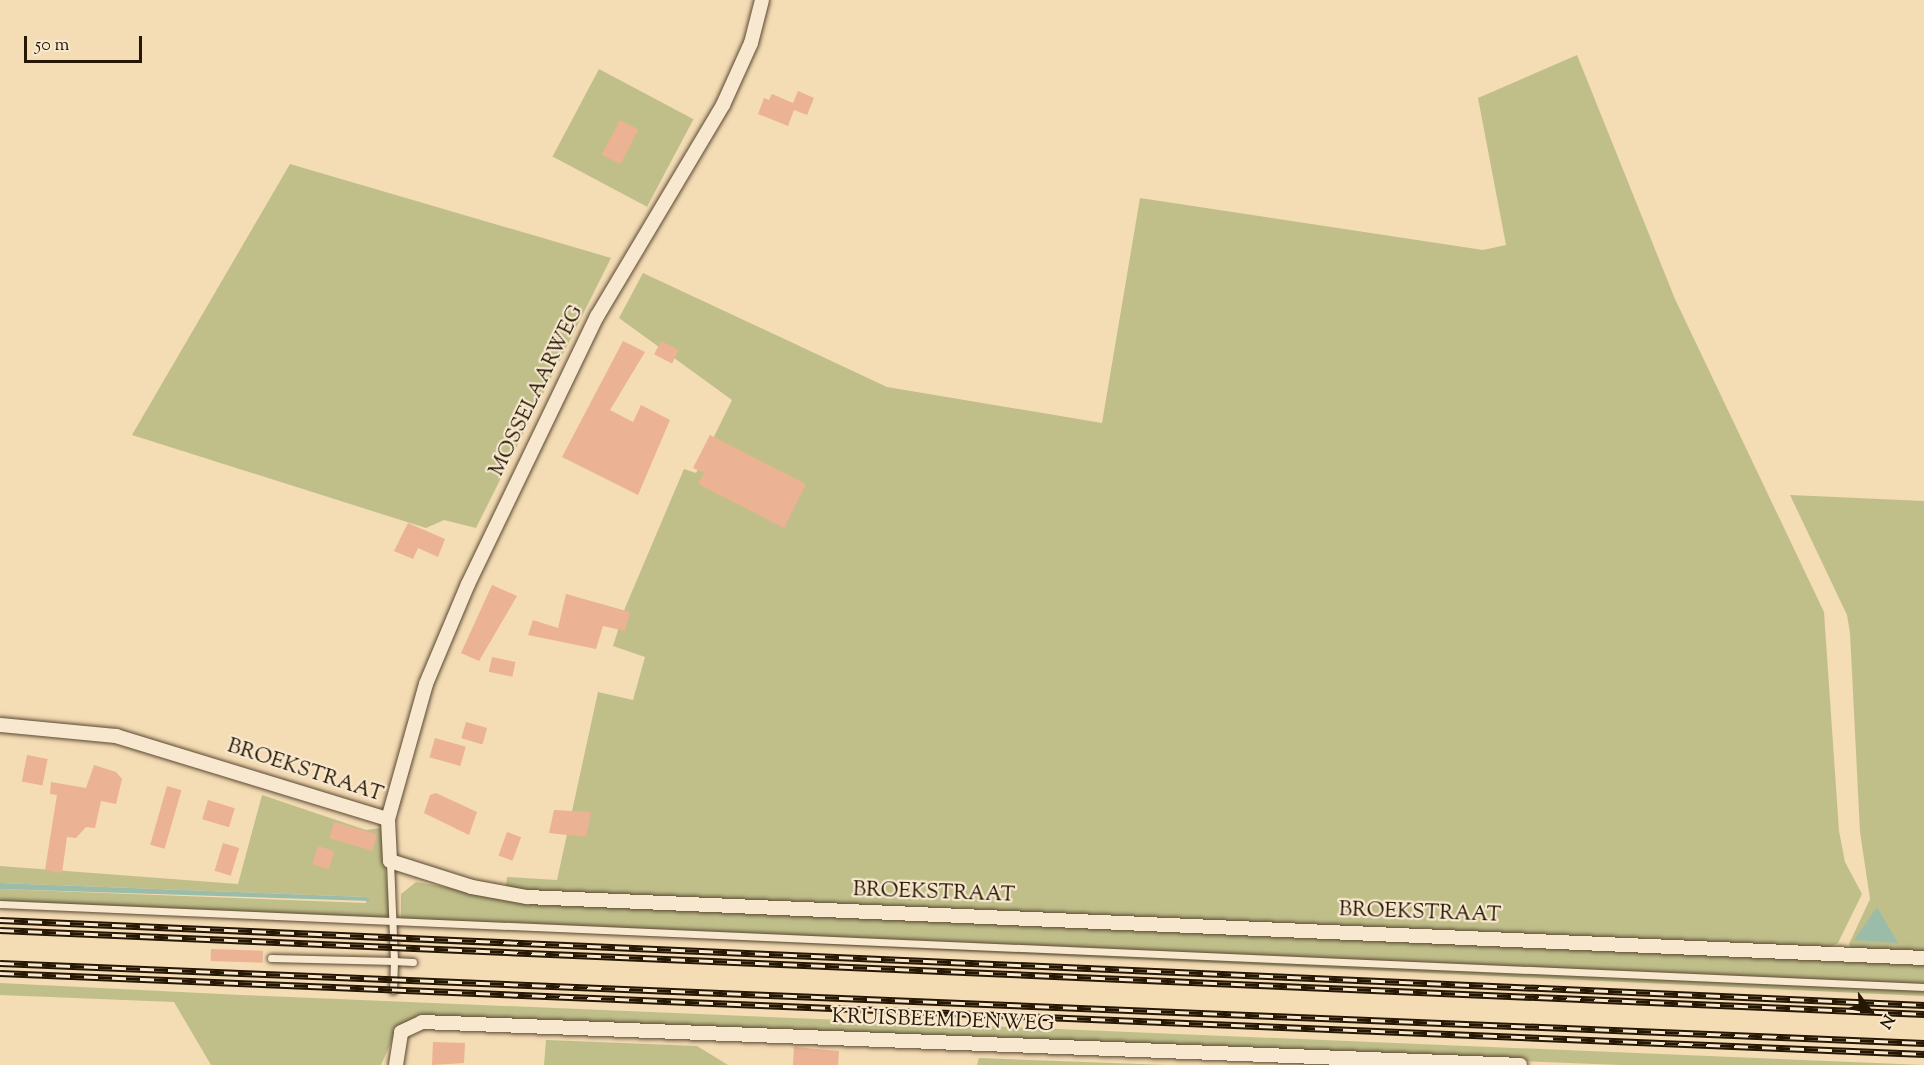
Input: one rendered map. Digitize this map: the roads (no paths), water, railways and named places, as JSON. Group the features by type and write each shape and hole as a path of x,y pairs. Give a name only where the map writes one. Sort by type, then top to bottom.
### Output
{"street":[{"name":"MOSSELAARWEG","path":"388,819 426,684 468,584 597,316 723,105 751,43 762,0"},
{"name":"BROEKSTRAAT","path":"0,725 116,736 388,819 390,861 472,887 527,897 1924,958"},
{"name":"KRUISBEEMDENWEG","path":"396,1065 401,1032 422,1022 1520,1065"}],"lane":[{"path":"390,861 396,918 393,990"},
{"path":"0,903 396,918 1924,987"},
{"path":"271,958 413,962"}],"railway":[{"path":"0,920 1924,1005"},
{"path":"0,930 1924,1014"},
{"path":"0,963 1924,1043"},
{"path":"0,973 1924,1054"}]}
